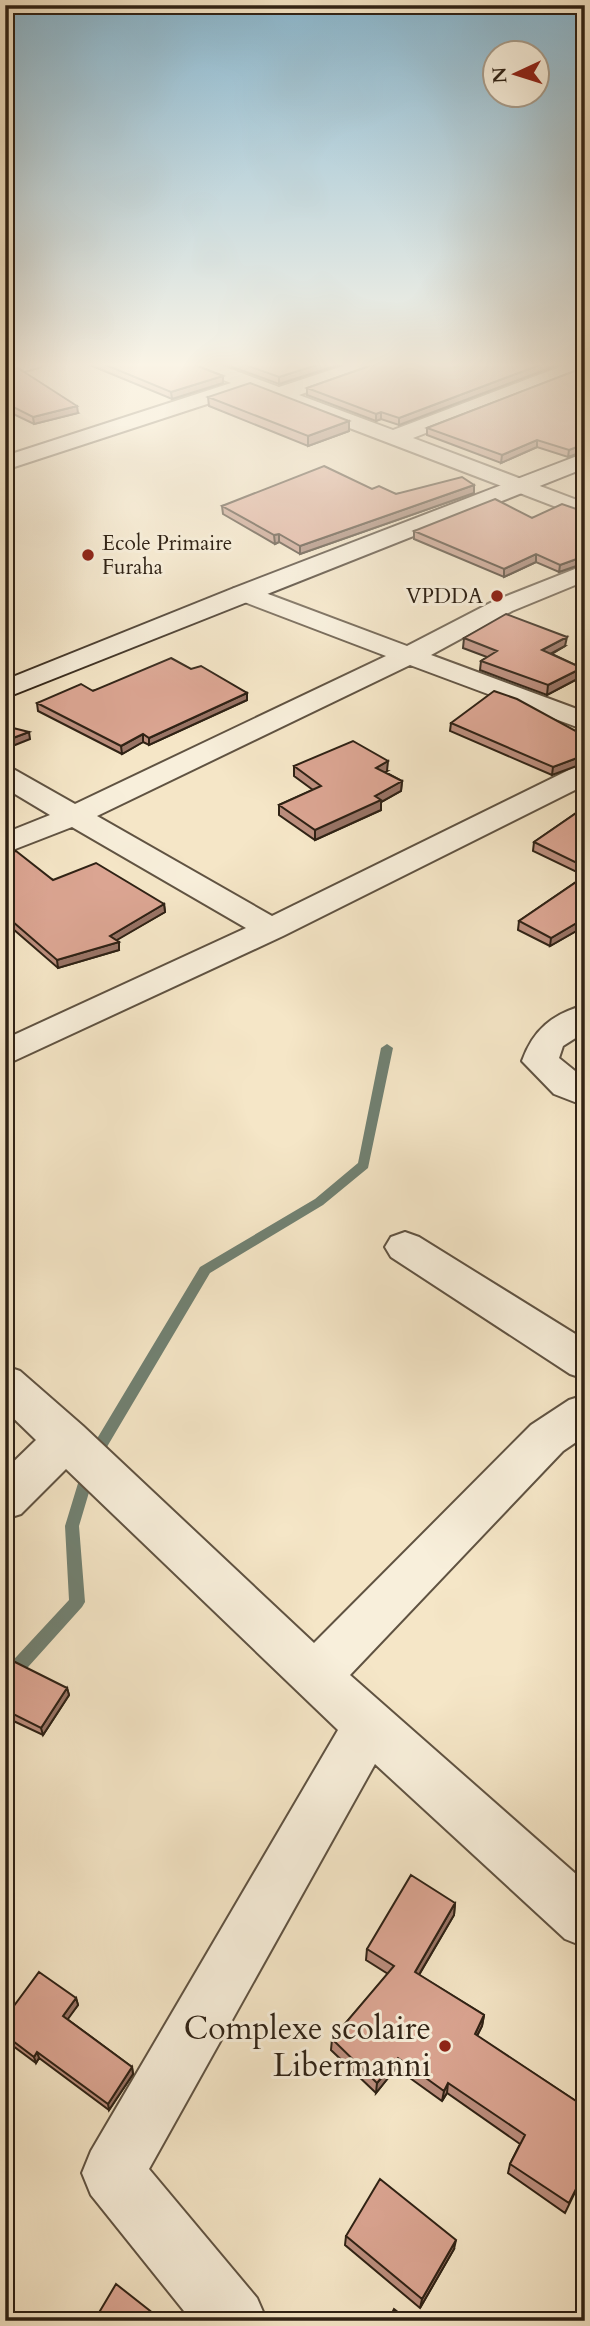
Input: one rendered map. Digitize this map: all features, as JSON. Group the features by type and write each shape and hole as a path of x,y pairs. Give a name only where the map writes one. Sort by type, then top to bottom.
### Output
{"street":[{"path":"482,472 585,511"},
{"path":"5,690 243,593 556,472"},
{"path":"5,844 73,816 410,655 503,606 585,572"},
{"path":"243,593 585,722"},
{"path":"5,1053 271,929 585,773"},
{"path":"5,776 271,929"},
{"path":"585,1016 547,1040 540,1061 568,1085 585,1094"},
{"path":"405,1247 585,1362"},
{"path":"5,1383 315,1675 585,1919"},
{"path":"315,1675 547,1438 585,1413"},
{"path":"5,1500 67,1439"},
{"path":"234,2321 113,2173 370,1723"}],"building":[{"path":"310,472 336,472 372,489 379,486 396,494 462,477 474,485 300,546 222,506"},
{"path":"495,499 532,518 562,504 585,512 585,556 560,565 536,554 504,569 414,531"},
{"path":"506,614 567,637 542,650 582,668 548,685 481,661 497,651 464,638"},
{"path":"171,658 191,669 201,666 247,693 149,738 143,734 121,746 37,703 81,684 93,691"},
{"path":"494,691 517,699 585,736 585,755 553,767 451,723"},
{"path":"5,726 29,732 5,741"},
{"path":"353,741 388,761 376,768 402,781 375,796 381,800 315,830 279,805 321,786 294,766"},
{"path":"585,807 585,867 534,842"},
{"path":"16,851 53,880 96,863 164,904 110,936 119,942 57,960 5,915 5,855"},
{"path":"585,876 585,918 551,938 519,921"},
{"path":"13,1661 67,1688 41,1728 5,1710 5,1673"},
{"path":"411,1875 455,1903 415,1972 484,2015 475,2034 585,2107 585,2179 582,2177 569,2203 510,2164 525,2135 448,2083 444,2091 398,2058 377,2083 332,2039 394,1966 367,1949"},
{"path":"39,1972 76,1998 63,2016 132,2067 108,2104 37,2052 34,2057 5,2035 5,2018"},
{"path":"380,2179 456,2240 422,2299 346,2236"},
{"path":"116,2284 163,2321 94,2321"},
{"path":"394,2309 409,2321 388,2321"}],"waterway":[{"path":"5,1681 77,1602 72,1526 91,1461 205,1270 319,1202 364,1165 387,1048"}],"place":[{"name":"Ecole Primaire Furaha","path":"88,555"},
{"name":"VPDDA","path":"497,596"},
{"name":"Complexe scolaire Libermanni","path":"445,2046"}]}
